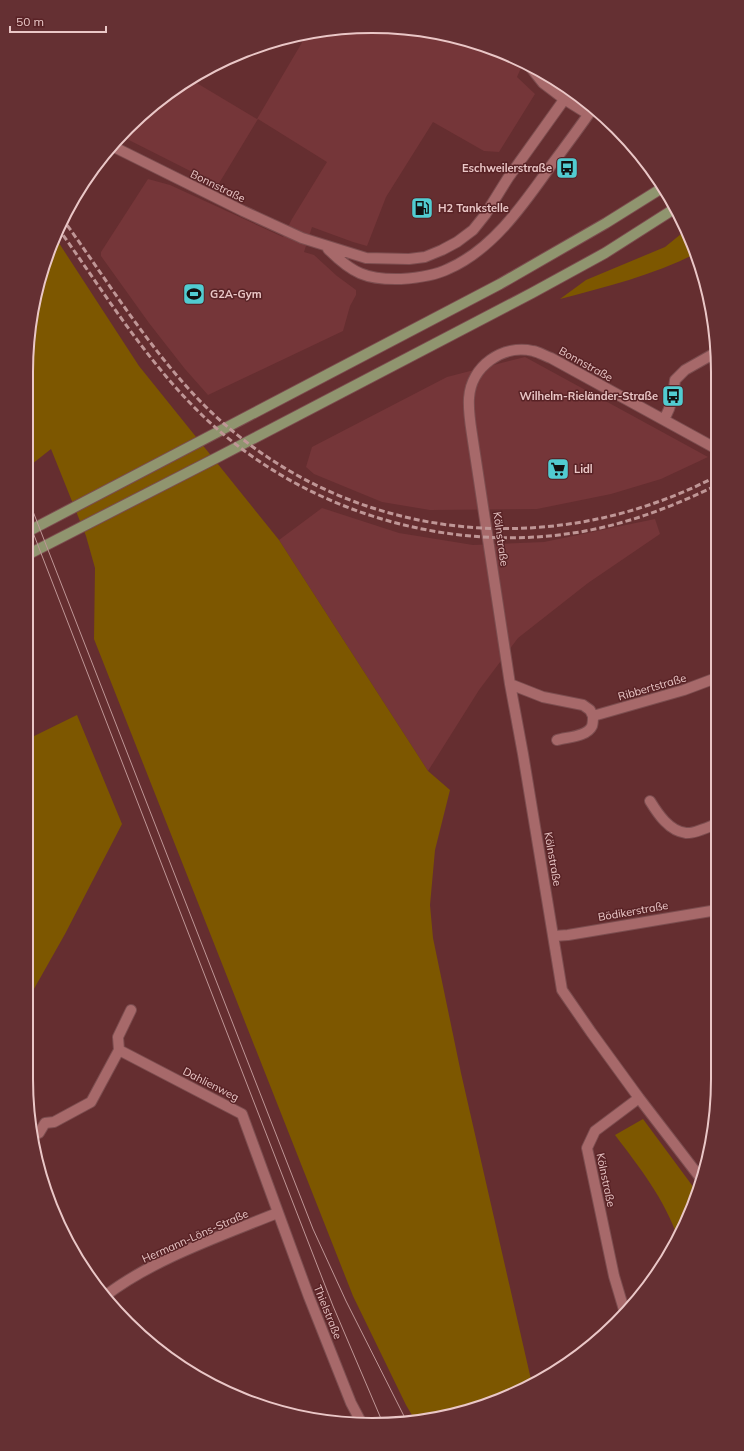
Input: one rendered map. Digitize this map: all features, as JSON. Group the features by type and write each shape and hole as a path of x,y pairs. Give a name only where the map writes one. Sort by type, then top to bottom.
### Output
{"main road":[{"path":"33,528 500,284 606,223 658,190"},
{"path":"33,551 227,453 532,293 605,253 670,211"}],"street":[{"path":"538,76 544,83 564,99 585,108"},
{"name":"Bonnstraße","path":"117,148 243,211 315,243 366,258 409,259 425,257 442,250 457,242 473,230 485,215 508,178 567,95"},
{"path":"326,247 342,263 356,272 373,278 410,278 448,270 477,252 506,224 532,192 590,112"},
{"name":"Bonnstraße","path":"483,365 494,357 507,351 534,351 551,358 711,446"},
{"path":"664,420 673,396 675,380 685,370 710,356"},
{"name":"Kölnstraße","path":"483,365 472,384 469,397 469,412 510,684 562,990 639,1098 595,1131 587,1148 614,1276 623,1307"},
{"name":"Ribbertstraße","path":"593,716 684,690 711,680"},
{"path":"510,684 543,697 583,705 590,710 593,716 593,725 588,731 557,740"},
{"path":"650,801 661,818 677,830 688,833 711,826"},
{"name":"Bödikerstraße","path":"554,936 711,911"},
{"path":"39,1133 45,1123 54,1122 91,1102 119,1050 118,1037 131,1010"},
{"name":"Dahlienweg","path":"119,1050 242,1114 277,1212"},
{"path":"639,1098 697,1174"},
{"name":"Hermann-Löns-Straße","path":"109,1293 155,1265 277,1212"},
{"name":"Thielstraße","path":"277,1212 351,1403 359,1417"}],"shaded area":[{"path":"372,33 416,36 481,51 521,68 517,77 535,94 499,152 484,151 433,122 386,197 367,246 312,227 304,252 314,255 337,276 356,290 356,295 350,306 343,331 208,395 185,369 149,323 101,256 101,252 148,179 170,185 283,237 292,219 327,162 258,119 218,185 126,138 148,117 196,83 257,119 303,41 350,34"},
{"path":"681,234 690,256 646,274 560,299 586,280 665,247"},
{"path":"59,243 139,366 279,540 428,771 450,790 435,850 430,905 433,938 461,1073 531,1379 481,1400 438,1411 412,1415 406,1405 353,1296 94,639 95,568 86,536 51,449 33,463 33,372 36,328 45,284"},
{"path":"525,357 708,457 661,479 611,494 537,509 430,510 382,502 314,474 306,467 312,447 447,377"},
{"path":"322,508 399,533 473,545 544,542 655,519 660,534 588,583 518,638 479,690 428,771 279,540"},
{"path":"77,715 122,824 65,934 33,991 33,737"},
{"path":"643,1119 693,1187 675,1231 666,1210 651,1184 615,1135"}],"tram line":[{"path":"33,511 313,1229 346,1301 404,1416"},
{"path":"33,532 333,1306 381,1418"}],"railway":[{"path":"67,225 162,358 200,401 254,448 314,484 378,510 445,524 513,529 582,522 650,505 711,479"},
{"path":"62,234 144,349 182,395 203,416 244,451 289,480 337,503 388,521 440,532 494,538 547,536 600,528 644,516 711,488"}],"place":[{"name":"Eschweilerstraße","path":"567,168"},
{"name":"H2 Tankstelle","path":"422,208"},
{"name":"G2A-Gym","path":"194,294"},
{"name":"Wilhelm-Rieländer-Straße","path":"673,396"},
{"name":"Lidl","path":"558,469"}]}
